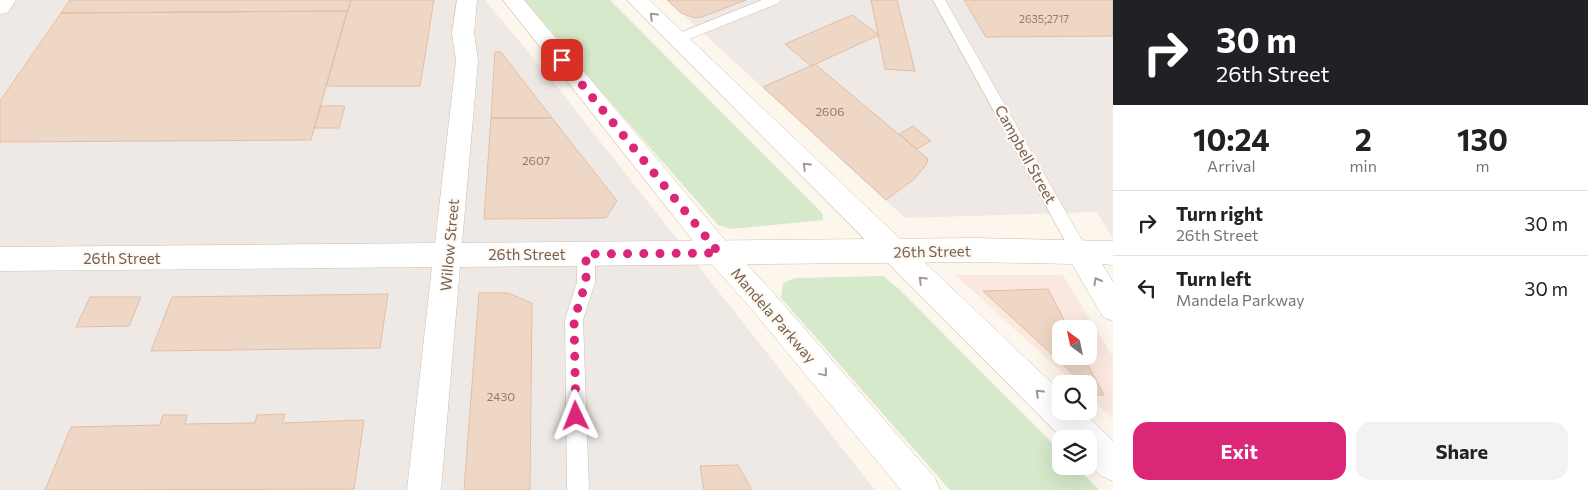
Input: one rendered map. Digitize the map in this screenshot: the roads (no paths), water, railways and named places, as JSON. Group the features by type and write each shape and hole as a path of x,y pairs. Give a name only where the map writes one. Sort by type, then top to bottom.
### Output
{"street":[{"path":"0,8 6,0"},
{"name":"Willow Street","path":"424,490 467,61 463,33 467,0"},
{"name":"Mandela Parkway","path":"512,0 719,253 760,298 923,490"},
{"path":"637,0 1078,430"},
{"name":"26th Street","path":"0,259 975,250 1082,254 1113,253"},
{"name":"Campbell Street","path":"1082,254 1113,308"},
{"path":"1097,449 1113,464"}],"lane":[{"path":"676,39 774,0"},
{"name":"Campbell Street","path":"939,0 1082,254"},
{"path":"578,490 574,320 586,282 586,254"}]}
